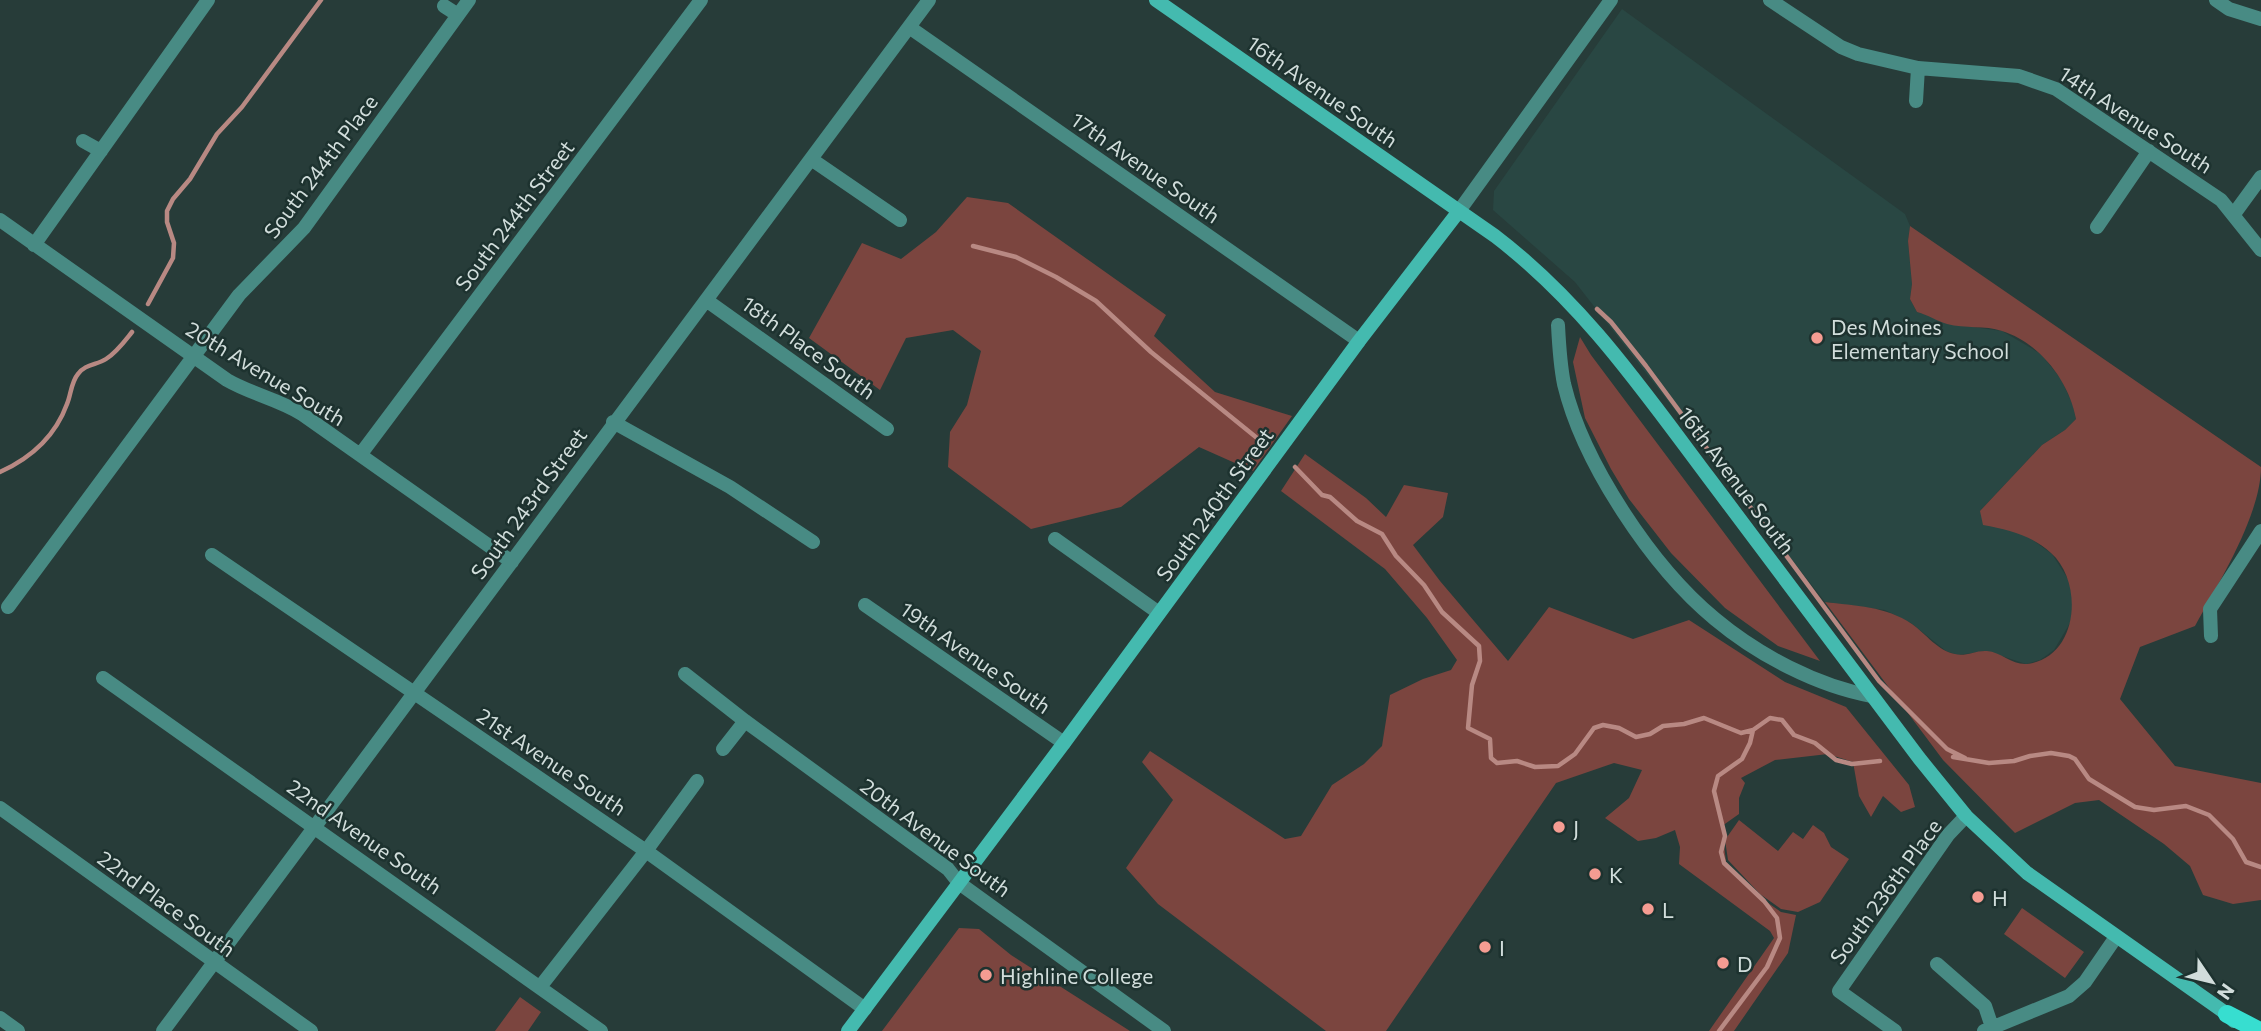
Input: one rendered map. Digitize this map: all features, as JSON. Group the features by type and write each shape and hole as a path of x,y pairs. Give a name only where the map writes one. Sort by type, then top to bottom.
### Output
{"main road":[{"name":"16th Avenue South","path":"1156,0 1518,253 1568,299 1599,334 1966,816 2027,873 2227,1014 2241,1031"},
{"name":"South 240th Street","path":"848,1031 1064,743 1359,341 1459,211"},
{"path":"2227,1014 2260,1031"}],"street":[{"path":"34,245 208,0"},
{"name":"South 244th Place","path":"8,607 250,282 304,228 469,0"},
{"name":"South 244th Street","path":"360,455 701,0"},
{"name":"South 243rd Street","path":"163,1031 929,0"},
{"name":"South 240th Street","path":"1459,211 1611,0"},
{"name":"14th Avenue South","path":"1770,0 1841,47 1918,68 2019,76 2041,82 2075,100 2221,200 2261,250"},
{"path":"2216,0 2229,9 2261,19"},
{"path":"444,6 458,15"},
{"name":"17th Avenue South","path":"909,27 1359,341"},
{"path":"1916,102 1918,68"},
{"path":"83,141 101,151"},
{"path":"2097,227 2149,151"},
{"path":"811,159 900,220"},
{"path":"2234,214 2261,177"},
{"name":"20th Avenue South","path":"0,220 193,357 242,388 287,404 512,562"},
{"name":"18th Place South","path":"706,300 887,429"},
{"path":"1558,325 1560,364 1565,386 1584,438 1623,510 1672,576 1703,609 1744,640 1819,680 1849,692 1872,696"},
{"path":"614,422 730,487 813,542"},
{"path":"2211,636 2210,609 2261,531"},
{"path":"1055,539 1159,612"},
{"name":"21st Avenue South","path":"212,555 646,851 864,1009"},
{"name":"19th Avenue South","path":"865,605 1064,743"},
{"name":"20th Avenue South","path":"685,674 948,869 959,883 1164,1031"},
{"name":"22nd Avenue South","path":"103,678 601,1031"},
{"path":"723,749 745,721"},
{"path":"540,987 697,781"},
{"name":"22nd Place South","path":"0,808 311,1031"},
{"name":"South 236th Place","path":"1895,1031 1839,991 1948,835 1966,816"},
{"path":"1937,964 1985,1006 1988,1029 2069,996 2085,982 2116,937"},
{"path":"0,1018 18,1031"}],"shaded area":[{"name":"Des Moines Elementary School","path":"1622,9 1905,214 1910,226 1910,299 1917,312 1944,323 2002,331 2041,354 2061,379 2073,405 2076,419 2042,445 1980,511 2027,536 2052,554 2068,579 2073,609 2070,623 2054,650 2040,660 2026,664 1987,651 1958,655 1946,651 1911,623 1885,610 1825,602 1575,282 1493,210 1494,191"},
{"path":"967,197 1008,203 1166,315 1154,336 1215,392 1292,416 1253,471 1199,447 1121,507 1031,529 948,467 950,432 967,405 981,351 953,330 906,338 880,390 809,338 862,243 901,259 936,232"},
{"path":"1910,226 2261,467 2254,506 2237,549 2195,626 2140,647 2120,699 2175,766 2261,783 2261,900 2233,904 2203,895 2190,866 2164,844 2099,800 2075,803 2015,833 1943,760 1825,602 1870,608 1902,618 1949,652 1963,655 1987,651 2022,664 2044,659 2057,648 2066,634 2071,617 2072,599 2068,582 2062,566 2051,553 2019,534 1983,525 1980,511 2042,445 2076,419 2067,391 2051,365 2029,344 2016,337 1995,329 1947,324 1917,312 1910,299"},
{"path":"1580,337 1820,661 1778,646 1725,608 1671,553 1629,499 1585,418 1573,362"},
{"path":"1305,454 1366,498 1386,517 1404,485 1448,493 1443,517 1413,545 1508,661 1549,607 1633,639 1689,620 1785,682 1846,707 1909,785 1915,807 1901,812 1883,796 1871,817 1859,796 1853,762 1828,754 1775,760 1741,778 1745,783 1739,798 1739,814 1722,826 1726,862 1758,896 1781,912 1796,915 1788,953 1734,1031 1709,1031 1774,938 1770,931 1679,864 1680,847 1675,830 1656,838 1638,841 1605,818 1629,798 1642,770 1614,763 1556,783 1386,1031 1326,1031 1158,904 1126,868 1173,800 1142,762 1150,751 1285,839 1301,836 1332,785 1364,764 1382,746 1390,695 1423,679 1451,670 1457,660 1427,618 1385,569 1281,491"},
{"path":"1739,820 1778,851 1793,832 1803,839 1813,825 1824,833 1831,847 1849,859 1820,902 1798,912 1781,909 1760,894 1728,860 1725,840"},
{"path":"2022,908 2084,952 2065,978 2004,934"},
{"name":"Highline College","path":"959,928 979,929 1011,955 1130,1031 882,1031"},
{"path":"520,997 541,1012 528,1031 495,1031"}],"waterway":[{"path":"148,304 173,258 174,243 167,222 167,211 173,199 190,179 217,134 242,107 321,0"},
{"path":"973,246 1016,257 1096,301 1151,352 1257,438"},
{"path":"1597,309 1611,322 1646,366 1879,681 1947,749 1965,758"},
{"path":"0,472 41,445 62,416 78,374 84,368 110,356 132,332"},
{"path":"1295,467 1322,495 1330,497 1357,521 1382,534 1396,556 1424,585 1442,612 1479,646 1480,661 1472,685 1468,728 1490,739 1491,758 1497,763 1517,761 1535,767 1558,766 1575,754 1594,728 1603,725 1619,728 1636,737 1650,734 1663,726 1704,718 1741,733 1753,730"},
{"path":"1719,1031 1767,967 1780,938 1777,918 1764,901 1724,863 1721,852 1725,836 1714,791 1718,776 1742,759 1753,730 1770,718 1782,720 1794,735 1815,743 1836,760 1852,764 1880,761"},
{"path":"1953,757 1989,763 2051,753 2069,756 2075,759 2089,779 2135,807 2154,810 2186,806 2209,815 2233,839 2246,862 2261,867"}],"place":[{"name":"Des Moines Elementary School","path":"1817,338"},
{"name":"J","path":"1559,827"},
{"name":"K","path":"1595,874"},
{"name":"H","path":"1978,897"},
{"name":"L","path":"1648,909"},
{"name":"I","path":"1485,947"},
{"name":"D","path":"1723,963"},
{"name":"Highline College","path":"986,975"}]}
